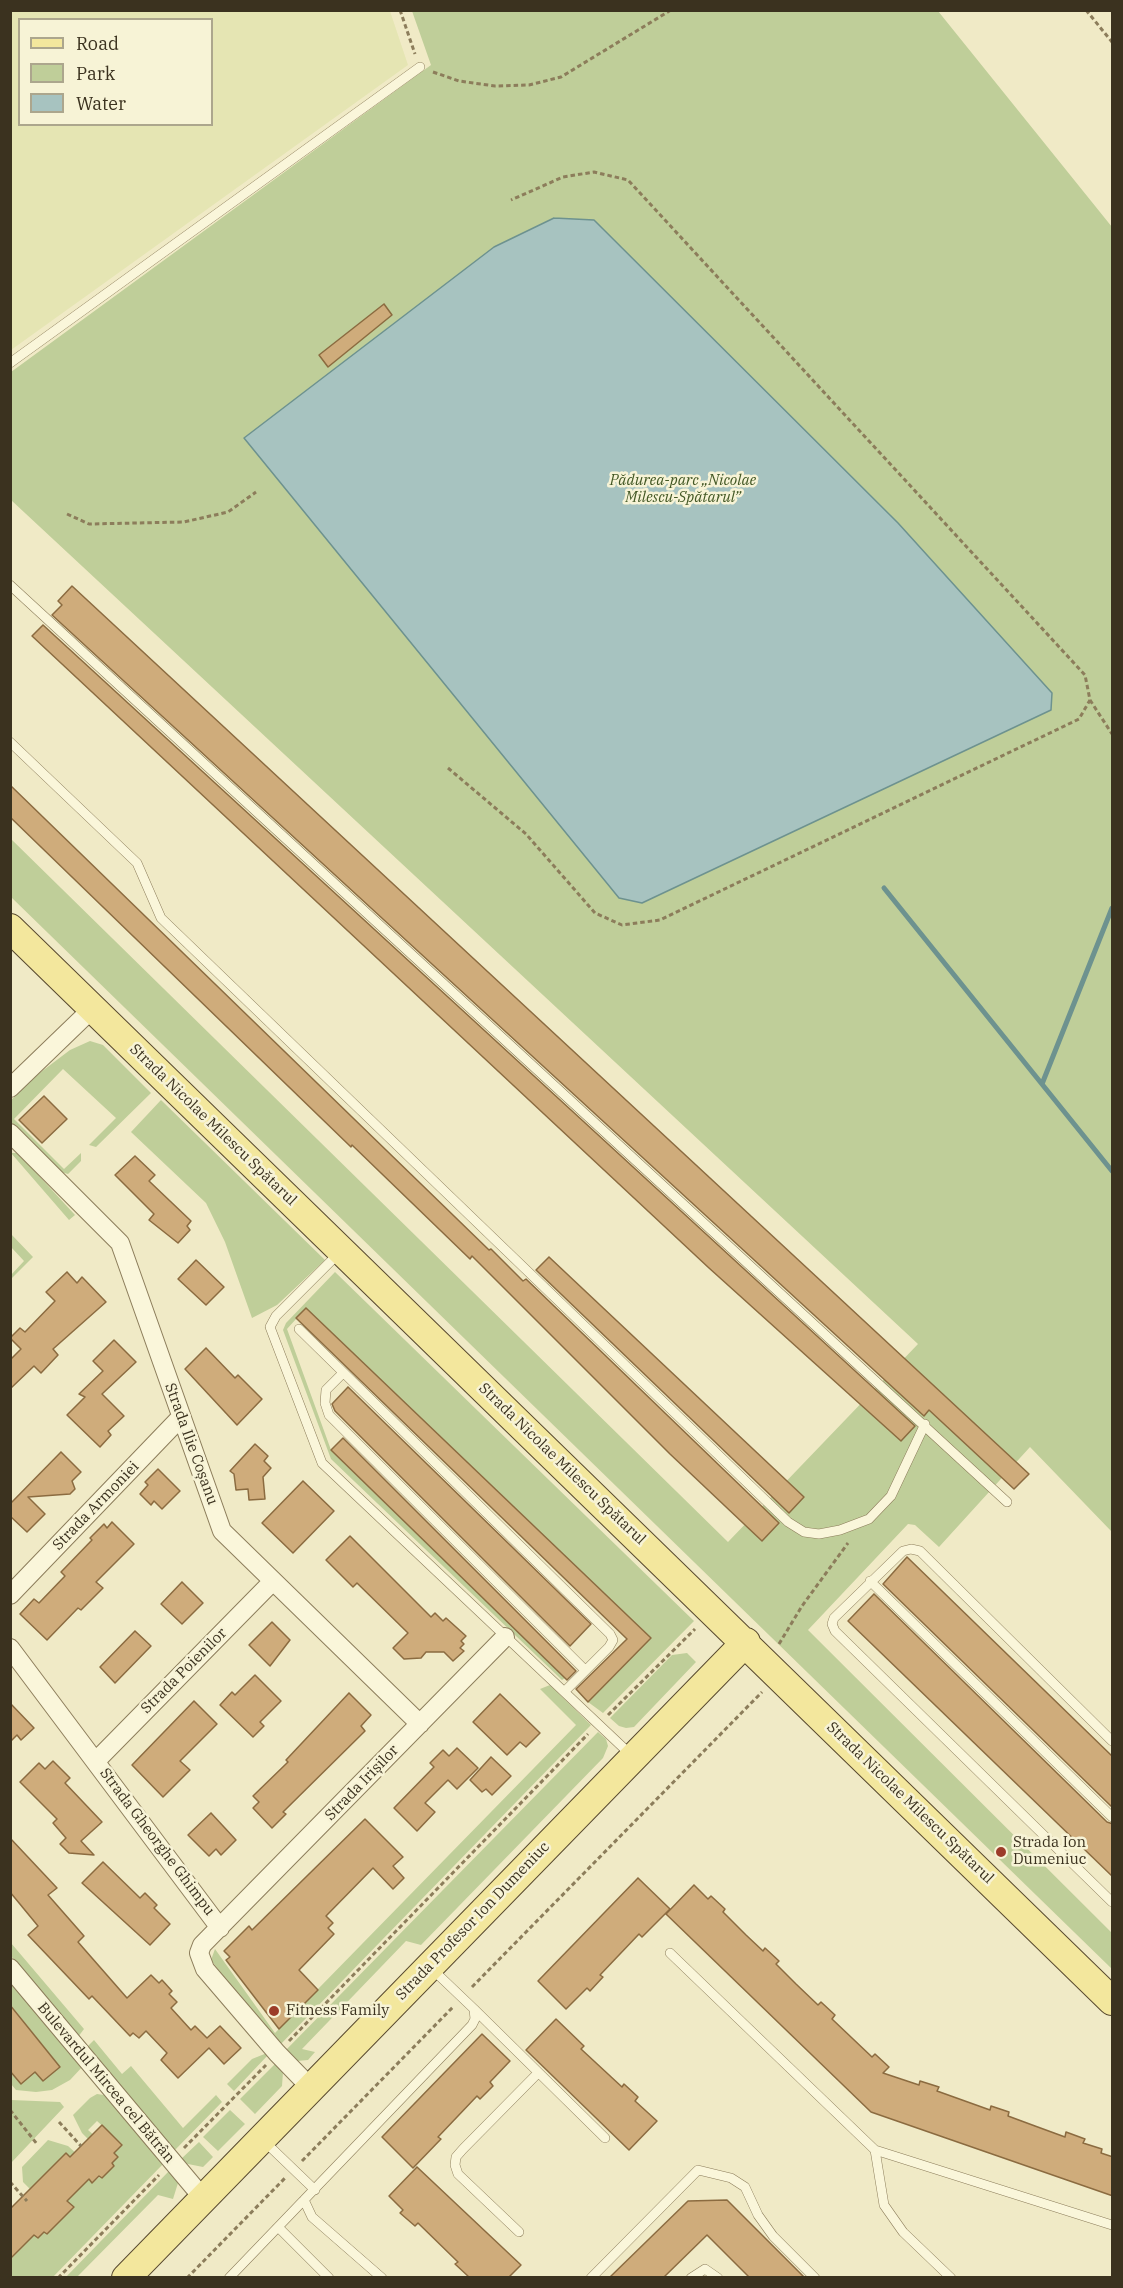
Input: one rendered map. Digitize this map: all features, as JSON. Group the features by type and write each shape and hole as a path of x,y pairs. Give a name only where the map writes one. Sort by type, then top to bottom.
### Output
{"main road":[{"name":"Strada Nicolae Milescu Spătarul","path":"10,928 1113,2001"},
{"name":"Strada Profesor Ion Dumeniuc","path":"126,2277 746,1642"}],"street":[{"path":"10,1089 93,1008"},
{"name":"Strada Ilie Coșanu","path":"10,1133 120,1243 222,1531 420,1724"},
{"name":"Strada Armoniei","path":"10,1595 181,1417"},
{"name":"Strada Poienilor","path":"96,1761 273,1581"},
{"name":"Strada Irișilor","path":"220,1928 505,1637"},
{"name":"Strada Gheorghe Ghimpu","path":"10,1648 220,1928 202,1945 201,1962 277,2053 311,2088"},
{"name":"Bulevardul Mircea cel Bătrân","path":"10,1968 203,2198"}],"lane":[{"path":"10,363 420,67"},
{"path":"10,585 925,1424 1007,1502"},
{"path":"10,742 137,863 161,918 788,1522 804,1532 819,1534 840,1530 868,1519 891,1496 925,1424"},
{"path":"342,1250 276,1316 270,1327 322,1463 633,1756"},
{"path":"299,1329 610,1634 613,1640 609,1647 565,1691"},
{"path":"343,1372 326,1390 325,1403 329,1415 585,1670"},
{"path":"1113,1741 920,1551 910,1549 903,1551 834,1618 832,1624 835,1631 1113,1902"},
{"path":"870,1581 1113,1817"},
{"path":"670,1953 875,2150 1113,2225"},
{"path":"429,1966 604,2138"},
{"path":"229,2277 463,2035 475,2019 474,2009"},
{"path":"519,2232 458,2174 455,2165 456,2157 463,2149 537,2074"},
{"path":"261,2138 315,2190"},
{"path":"875,2150 884,2205 903,2232 951,2277"},
{"path":"591,2277 698,2170 731,2178 745,2187 758,2215 773,2236 815,2277"},
{"path":"304,2200 312,2217 382,2277"},
{"path":"278,2227 329,2277"},
{"path":"691,2277 705,2269 718,2277"}],"path":[{"path":"400,10 420,67 459,81 495,86 528,85 561,77 671,10"},
{"path":"1086,10 1113,42"},
{"path":"511,200 563,177 594,172 628,180 1085,675 1090,700 1113,734"},
{"path":"67,514 89,524 184,522 228,512 256,492"},
{"path":"448,768 526,834 595,913 622,925 660,920 1079,718 1090,700"},
{"path":"187,2277 462,1997 772,1669 835,1558 868,1519"},
{"path":"58,2277 598,1724 696,1627"},
{"path":"10,2110 37,2144"},
{"path":"59,2122 81,2146"},
{"path":"10,2182 27,2200"}],"green space":[{"path":"11,10 390,11 408,65 11,350"},
{"name":"Pădurea-parc „Nicolae Milescu-Spătarul”","path":"412,11 938,11 1112,227 1112,1532 1030,1447 939,1547 915,1525 908,1524 808,1630 1112,1933 1112,1969 11,897 10,838 728,1542 918,1344 11,500 11,372 431,65"},
{"path":"90,1041 103,1045 151,1093 96,1147 89,1145 116,1118 63,1069 14,1119 64,1169 81,1153 81,1161 68,1174 61,1172 11,1123 10,1101 37,1075 70,1050"},
{"path":"161,1100 325,1260 277,1305 252,1318 225,1242 206,1203 131,1132"},
{"path":"11,1153 18,1153 75,1215 69,1220"},
{"path":"11,1234 33,1257 11,1279 11,1275 24,1261 11,1247"},
{"path":"335,1272 694,1621 603,1713 588,1702 651,1638 306,1308 287,1329 331,1450 565,1678 562,1680 331,1459 283,1330 286,1323"},
{"path":"687,1653 696,1662 634,1727 619,1726 610,1718 672,1655"},
{"path":"550,1685 591,1725 278,2047 211,1960 215,1949 275,2033 576,1725 540,1689"},
{"path":"598,1732 606,1739 608,1746 603,1758 421,1945 406,1941 302,2049 315,2052 308,2060 297,2061 284,2052"},
{"path":"11,1943 84,2029 78,2037 11,1956"},
{"path":"10,1977 85,2064 70,2080 52,2090 36,2092 16,2090 11,2084 11,2071 21,2083 35,2072 43,2081 60,2067 11,2005"},
{"path":"94,2040 122,2074 131,2066 183,2128 216,2095 222,2102 173,2152 86,2048"},
{"path":"267,2053 268,2055 234,2091 227,2084 252,2059"},
{"path":"275,2064 283,2072 282,2086 255,2114 240,2099"},
{"path":"97,2094 104,2095 164,2163 53,2277 11,2278 11,2259 34,2235 38,2238 44,2232 47,2234 73,2207 67,2201 89,2179 92,2183 114,2166 112,2163 118,2157 114,2153 122,2144 97,2121 88,2130 96,2137 91,2142 82,2133 73,2115"},
{"path":"11,2100 60,2102 64,2107 11,2163"},
{"path":"230,2110 245,2124 218,2151 203,2137"},
{"path":"48,2140 68,2146 78,2155 74,2160 66,2153 56,2163 59,2166 30,2189 23,2182 22,2167"},
{"path":"199,2142 213,2157 203,2167 183,2163 180,2160"},
{"path":"169,2171 178,2183 173,2199 158,2195 77,2277 65,2278"}],"water":[{"path":"554,218 594,220 898,523 1052,693 1051,710 642,903 619,898 244,438 494,247"}],"building":[{"path":"384,304 392,315 328,367 319,355"},
{"path":"72,586 1029,1474 1014,1489 929,1410 924,1416 52,615 62,605 58,601"},
{"path":"43,625 915,1426 901,1441 709,1268 32,636"},
{"path":"10,785 489,1250 491,1249 523,1281 526,1279 779,1523 762,1541 670,1454 472,1256 470,1259 352,1145 351,1147 10,817"},
{"path":"44,1096 67,1119 42,1143 19,1120"},
{"path":"135,1156 155,1175 149,1181 191,1221 187,1226 190,1230 178,1243 149,1220 154,1214 115,1175"},
{"path":"549,1257 804,1497 789,1513 536,1270"},
{"path":"196,1260 224,1287 206,1305 178,1279"},
{"path":"67,1272 77,1283 82,1277 106,1302 53,1349 58,1355 41,1373 34,1366 10,1389 10,1360 21,1349 10,1338 20,1328 25,1332 55,1301 46,1292"},
{"path":"306,1308 651,1638 588,1702 576,1689 627,1639 296,1318"},
{"path":"114,1340 136,1362 102,1394 124,1416 108,1431 111,1435 100,1447 67,1415 85,1397 79,1394 103,1371 93,1361"},
{"path":"206,1348 235,1378 238,1375 262,1399 237,1425 185,1369"},
{"path":"348,1387 591,1624 570,1646 335,1411 332,1404"},
{"path":"343,1438 576,1671 567,1680 331,1450"},
{"path":"255,1444 268,1456 264,1461 271,1468 263,1477 265,1499 249,1500 248,1489 236,1490 234,1474 230,1471"},
{"path":"61,1452 81,1472 72,1481 75,1489 70,1494 28,1497 45,1514 27,1532 10,1516 10,1504"},
{"path":"158,1469 180,1491 162,1509 154,1501 151,1505 140,1494 148,1485 145,1482"},
{"path":"303,1481 334,1511 293,1553 262,1523"},
{"path":"112,1522 134,1544 96,1582 103,1588 81,1610 78,1608 47,1640 20,1614 34,1599 39,1603 65,1576 61,1572 92,1540 90,1538 104,1524 107,1528"},
{"path":"350,1536 431,1617 435,1613 443,1621 446,1618 466,1636 461,1641 464,1644 460,1648 464,1651 453,1661 444,1652 426,1652 421,1658 404,1659 393,1648 408,1633 357,1583 353,1587 326,1560"},
{"path":"907,1557 1113,1757 1113,1808 883,1584"},
{"path":"182,1582 203,1603 182,1624 161,1604"},
{"path":"874,1594 1107,1822 1113,1824 1113,1877 848,1621"},
{"path":"272,1622 290,1640 270,1666 249,1645"},
{"path":"135,1631 151,1646 115,1683 100,1667"},
{"path":"255,1675 281,1701 260,1722 264,1726 253,1737 220,1705 232,1692 235,1695"},
{"path":"349,1693 371,1715 361,1726 365,1731 283,1812 286,1814 272,1828 253,1808 259,1802 253,1796 288,1762 286,1760"},
{"path":"500,1694 540,1733 526,1747 520,1742 507,1755 473,1722"},
{"path":"194,1701 217,1724 180,1761 190,1770 163,1797 132,1765"},
{"path":"10,1703 34,1728 21,1740 17,1735 10,1742"},
{"path":"457,1748 478,1768 457,1789 448,1780 425,1803 435,1812 417,1831 394,1808 434,1767 430,1763 443,1750 449,1756"},
{"path":"491,1757 511,1776 492,1795 486,1789 482,1792 470,1780"},
{"path":"53,1761 70,1778 65,1783 102,1822 81,1841 94,1855 69,1853 60,1844 66,1838 53,1823 57,1819 20,1782 39,1763 45,1769"},
{"path":"211,1813 236,1840 221,1855 216,1849 209,1856 188,1835"},
{"path":"365,1819 403,1857 393,1866 404,1878 393,1889 373,1868 326,1916 333,1923 328,1928 334,1934 299,1970 318,1990 279,2029 226,1960 230,1957 224,1951 249,1926 252,1930"},
{"path":"10,1838 57,1888 48,1895 84,1936 78,1942 127,1998 151,1975 159,1983 162,1980 172,1991 169,1994 177,2002 171,2008 191,2030 195,2026 207,2038 220,2026 241,2048 224,2064 209,2048 178,2078 161,2060 167,2053 146,2031 139,2038 133,2033 130,2036 92,1996 89,1999 28,1935 38,1926 10,1892"},
{"path":"103,1862 140,1898 145,1893 157,1905 154,1908 170,1924 150,1945 82,1883"},
{"path":"638,1878 670,1909 642,1937 639,1934 600,1975 603,1977 590,1991 587,1988 566,2009 538,1981"},
{"path":"694,1885 708,1899 711,1896 725,1909 723,1912 763,1951 765,1948 779,1961 776,1964 818,2005 821,2002 835,2015 832,2019 872,2057 875,2054 889,2067 883,2073 919,2085 920,2081 939,2087 937,2091 990,2110 991,2106 1009,2112 1008,2116 1065,2137 1066,2132 1085,2139 1083,2143 1102,2149 1101,2153 1113,2157 1113,2196 871,2112 666,1914"},
{"path":"10,2005 60,2067 43,2081 35,2072 21,2084 10,2071"},
{"path":"556,2019 584,2046 581,2049 622,2087 624,2084 638,2097 635,2101 657,2121 629,2150 526,2050"},
{"path":"482,2034 510,2061 490,2082 493,2086 480,2099 477,2096 438,2137 441,2139 413,2168 382,2137"},
{"path":"102,2125 122,2145 114,2153 118,2157 112,2163 114,2166 102,2178 99,2176 92,2183 89,2179 67,2201 74,2207 47,2234 44,2232 38,2238 34,2235 10,2259 10,2209 66,2153 70,2157"},
{"path":"417,2167 521,2265 509,2277 469,2277 455,2264 458,2262 418,2223 415,2226 400,2213 403,2210 389,2196"},
{"path":"727,2200 804,2277 749,2277 707,2235 664,2277 610,2277 688,2201"}],"waterway":[{"path":"884,888 1112,1171"},
{"path":"1042,1084 1112,908"}],"place":[{"name":"Strada Ion Dumeniuc","path":"1001,1852"},
{"name":"Fitness Family","path":"274,2011"}]}
